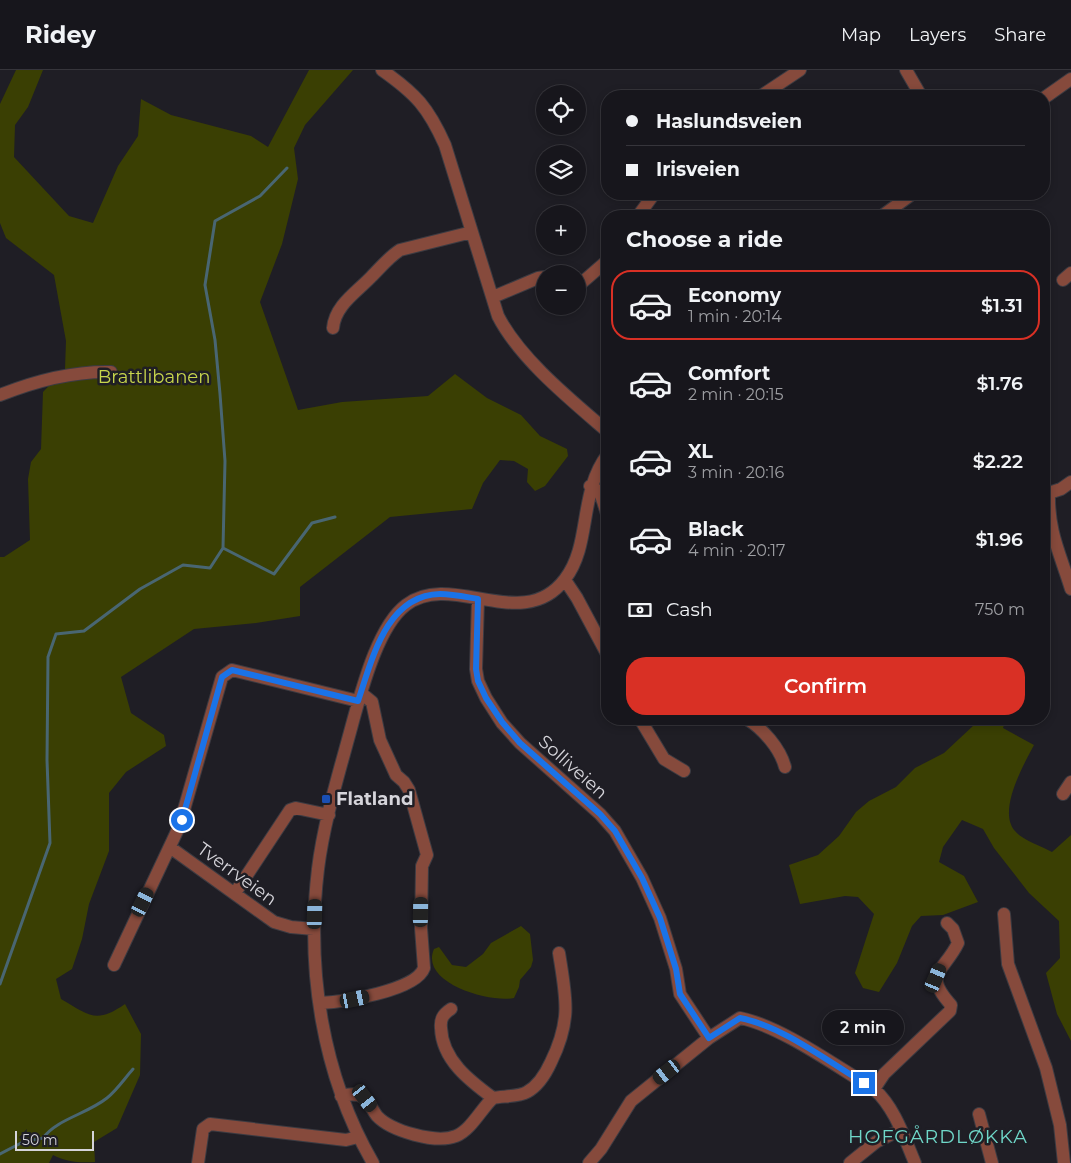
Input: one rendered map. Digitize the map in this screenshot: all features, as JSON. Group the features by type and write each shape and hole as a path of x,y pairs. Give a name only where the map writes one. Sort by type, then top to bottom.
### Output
{"street":[{"path":"382,70 403,85 430,113 445,145 503,327 523,353 601,425"},
{"path":"770,90 800,70"},
{"path":"906,70 918,90"},
{"path":"1050,94 1071,78"},
{"path":"890,210 904,200"},
{"path":"333,328 334,320 344,303 391,256 415,246 472,232"},
{"path":"586,279 601,266"},
{"path":"493,297 536,279"},
{"path":"0,395 38,382 86,372 112,372"},
{"path":"373,1163 358,1137 341,1096 315,974 314,929 318,868 329,815 360,697 383,635 391,620 406,604 440,594 521,604 538,599 565,580 576,560 590,486 601,466"},
{"path":"1050,492 1061,490 1071,482"},
{"path":"590,486 600,492 601,495"},
{"path":"1050,526 1071,589"},
{"path":"565,580 601,643"},
{"name":"Solliveien","path":"478,599 476,669 478,681 486,698 502,722 520,743 596,811 615,831 642,878 660,918 676,969 680,994 709,1038"},
{"path":"114,965 180,827 222,677 232,670 360,697 372,702 383,747 396,776 404,782 409,790 427,854 422,866 421,928 424,968 422,974 375,994 342,1002 320,1003"},
{"path":"644,725 664,759 684,771"},
{"path":"754,725 764,733 783,759 785,767"},
{"path":"1063,794 1071,782"},
{"path":"235,894 290,810 296,808 329,815"},
{"name":"Tverrveien","path":"171,848 274,922 291,927 314,929"},
{"path":"1004,914 1008,964 1046,1068 1060,1125 1064,1163"},
{"path":"874,1089 884,1074 950,1011 951,1005 937,988 936,978 942,965 958,943 953,930 947,923"},
{"path":"341,1096 356,1094 365,1098 377,1116 393,1127 442,1139 456,1136 468,1128 493,1098 526,1093 549,1068 566,1026 565,990 559,952"},
{"path":"451,1009 444,1014 440,1022 441,1036 446,1050 463,1074 493,1098"},
{"path":"589,1163 601,1149 631,1101 709,1038 740,1018 754,1021 792,1040 874,1089 888,1102 915,1163"},
{"path":"979,1114 992,1163"},
{"path":"198,1163 202,1129 210,1124 346,1140 358,1137"},
{"path":"850,1163 876,1142 900,1130"}],"green space":[{"name":"Brattlibanen","path":"16,70 43,70 28,107 15,125 14,157 69,216 93,223 118,166 138,136 141,99 171,115 251,136 268,147 309,70 353,70 305,125 294,148 298,179 282,244 260,302 298,410 342,402 428,396 455,374 487,398 521,415 540,436 567,449 568,456 545,486 535,491 527,482 528,469 514,461 500,460 483,483 472,509 390,517 300,587 300,616 256,623 194,629 121,677 131,713 164,735 166,746 126,772 109,793 109,851 89,904 82,939 72,969 56,979 61,999 86,1013 100,1016 125,1004 141,1034 140,1075 117,1128 94,1142 95,1162 73,1162 53,1155 49,1163 0,1163 0,557 4,557 30,540 28,479 31,462 41,449 43,392 65,369 66,341 54,275 6,238 0,223 0,104"},
{"path":"974,725 1004,725 1003,728 1034,745 1019,775 1010,800 1010,822 1018,834 1052,852 1071,835 1071,1041 1057,1014 1046,973 1060,958 1059,921 1029,893 994,848 983,829 962,820 943,847 939,862 964,876 978,902 943,915 921,916 912,926 897,963 879,992 863,988 855,973 874,914 858,897 845,896 800,904 789,865 818,855 839,836 856,812 869,801 896,787 915,768 944,753"},
{"path":"521,926 530,934 533,960 531,967 520,980 514,998 503,999 474,994 446,981 437,972 432,961 434,949 439,947 452,965 466,967 483,954 491,943"}],"waterway":[{"path":"223,548 225,461 215,340 205,285 215,221 260,196 287,168"},
{"path":"0,984 50,843 47,760 48,657 56,634 84,631 140,589 183,565 210,568 223,548 274,574 312,523 335,517"},
{"path":"0,1154 23,1142 43,1138 49,1131 64,1121 99,1104 114,1091 133,1069"}],"place":[{"name":"Flatland","path":"326,799"}],"district":[{"name":"HOFGÅRDLØKKA","path":"938,1136"}],"route":[{"path":"182,820 222,677 227,672 232,670 311,691 358,701 380,643 391,620 401,608 406,604 430,595 440,594 478,599 476,669 478,681 486,698 502,722 520,743 600,814 615,831 629,852 660,918 676,969 680,994 709,1038 740,1018 754,1021 792,1040 864,1083"}]}
